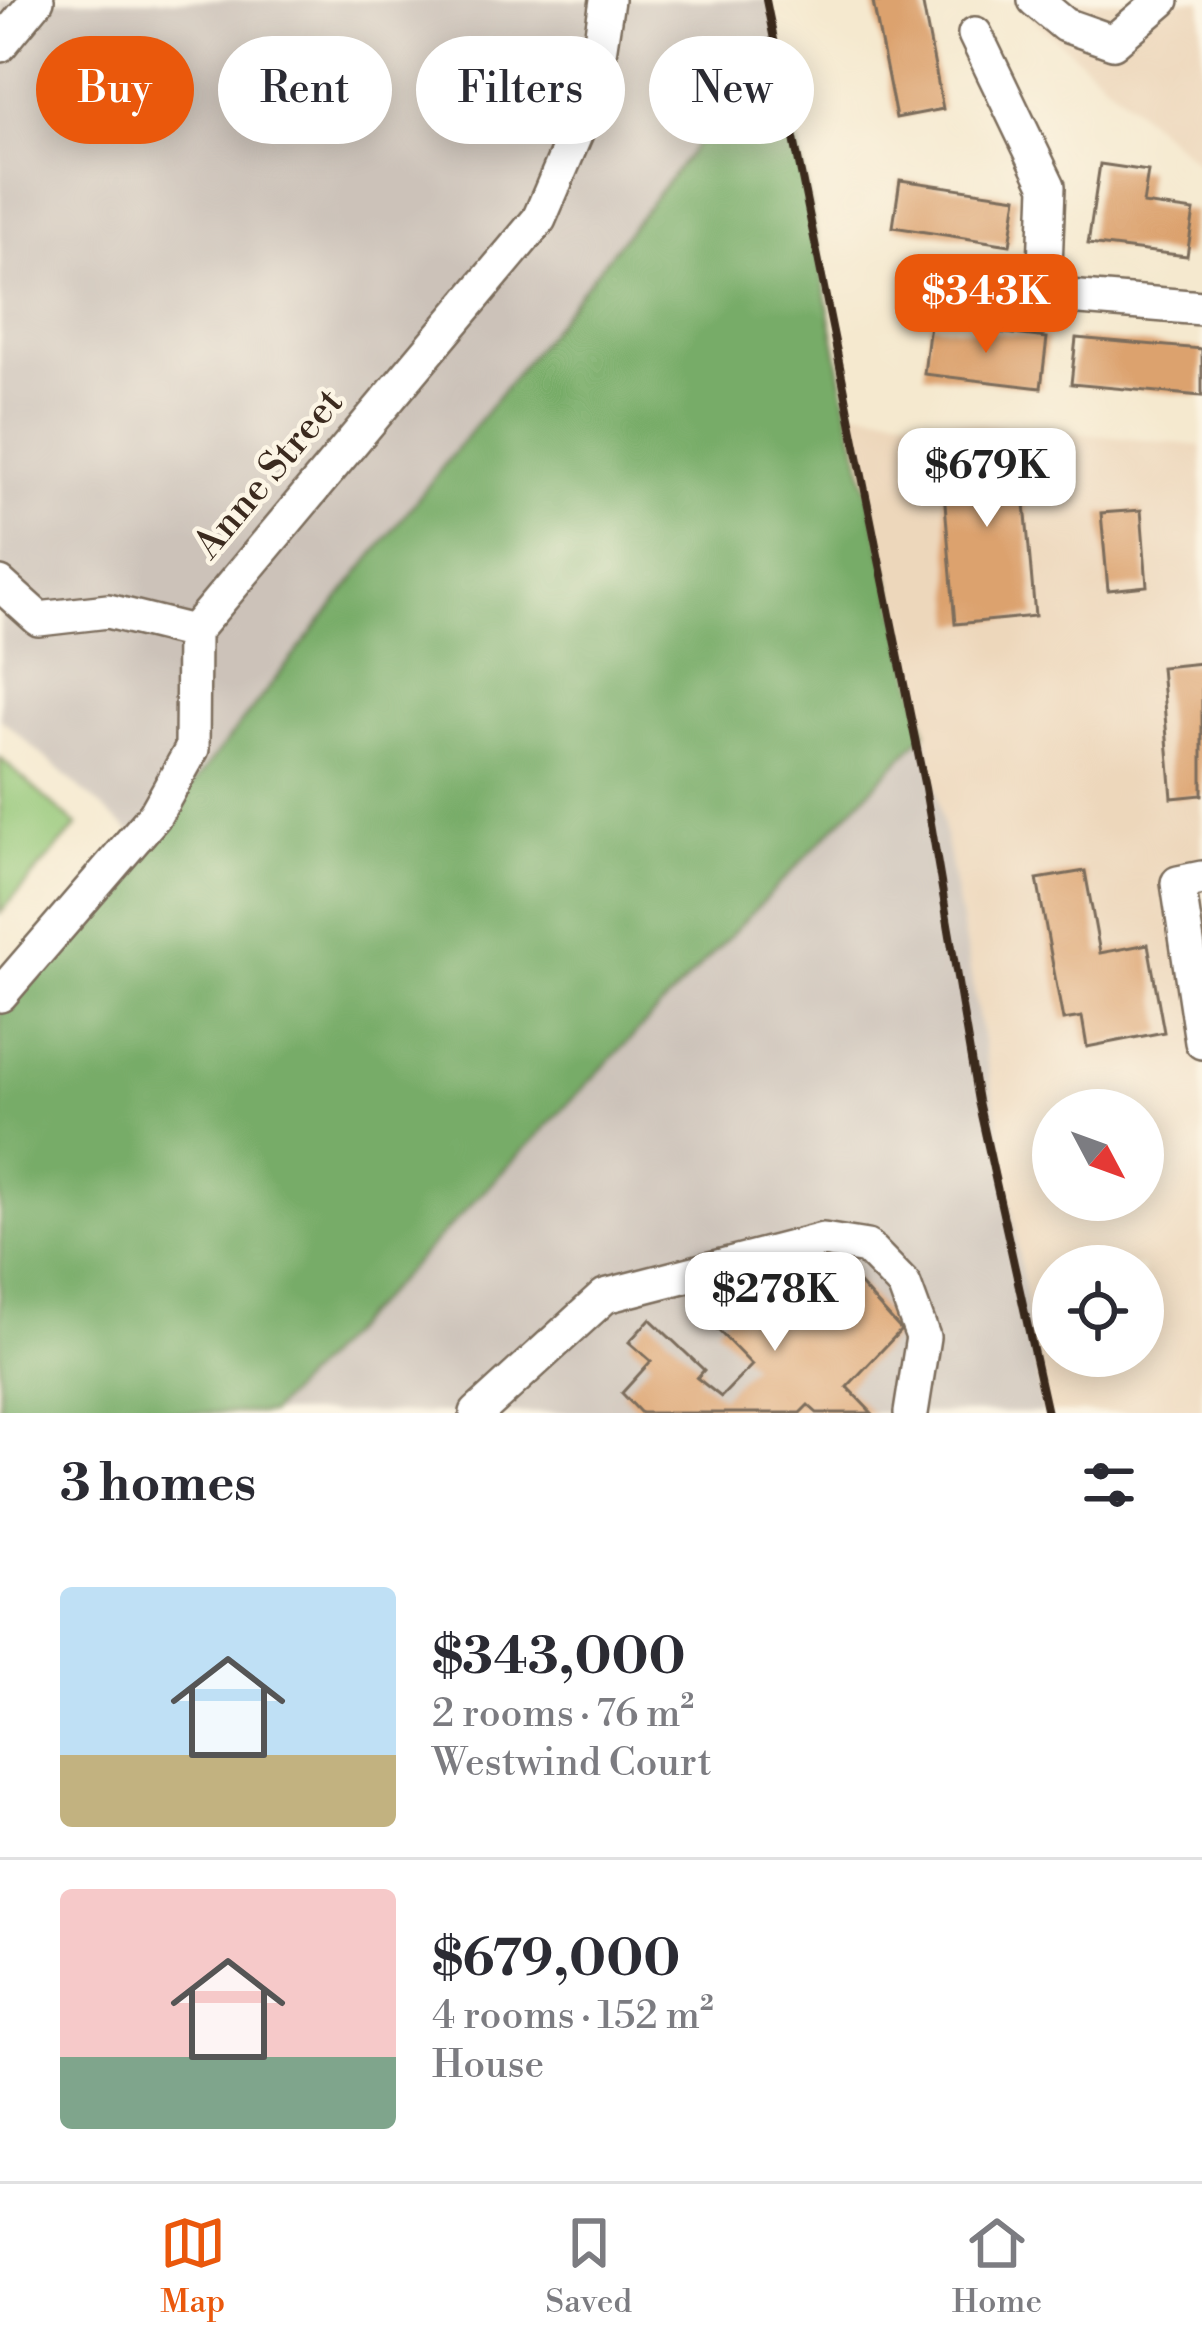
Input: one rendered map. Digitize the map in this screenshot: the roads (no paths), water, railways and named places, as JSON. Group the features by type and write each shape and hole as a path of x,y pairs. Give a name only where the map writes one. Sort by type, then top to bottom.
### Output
{"street":[{"path":"4,32 38,0"},
{"name":"Anne Street","path":"193,632 539,219 593,93 607,0"},
{"path":"1035,0 1065,25 1113,42 1162,0"},
{"path":"975,34 1048,186 1044,295"},
{"path":"923,285 1202,308"},
{"path":"0,584 39,619 108,611 193,632 193,749 155,815 0,995"},
{"path":"1202,878 1178,883 1202,1042"},
{"path":"477,1413 604,1297 823,1240 867,1247 904,1285 923,1337 911,1413"}],"railway":[{"path":"766,0 925,788 978,1101 1047,1413"}]}
